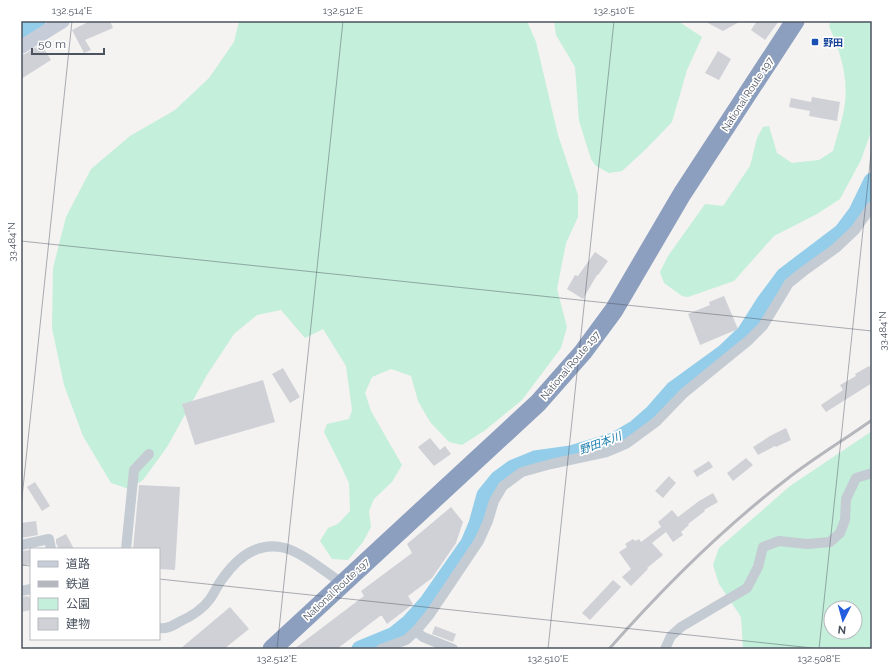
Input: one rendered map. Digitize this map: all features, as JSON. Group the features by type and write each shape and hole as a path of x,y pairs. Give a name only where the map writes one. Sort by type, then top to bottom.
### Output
{"highway":[{"name":"National Route 197","path":"272,649 538,403 583,352 614,310 682,194 795,21"}],"main road":[{"path":"21,47 63,21"}],"street":[{"path":"382,649 406,640 416,631 430,614 479,541 488,521 494,501 504,486 522,472 551,464 608,452 626,444 656,422 684,393 749,340 763,326 789,283 836,248 855,230 872,206"},
{"path":"126,548 134,470 148,454"},
{"path":"665,649 671,636 681,627 747,588 758,567 763,547 779,541 807,544 830,542 840,533 845,520 846,499 856,478 872,473"},
{"path":"21,545 49,539 51,548"},
{"path":"160,628 166,628 191,617 210,600 223,578 241,557 255,549 269,547 285,548 299,554 342,583"},
{"path":"416,631 423,637 453,649"}],"green space":[{"path":"239,21 527,21 536,42 558,135 578,195 578,217 566,243 557,289 567,327 561,348 522,400 484,431 462,445 449,442 430,422 418,401 411,376 391,369 372,377 365,393 371,411 402,465 392,482 374,499 369,511 371,527 363,542 348,560 332,559 320,541 328,528 338,524 350,511 349,483 324,432 327,424 349,419 352,410 346,366 323,329 305,338 281,310 257,315 234,334 207,375 167,447 143,480 129,489 111,483 83,436 64,385 52,328 53,268 66,217 91,169 130,136 175,110 209,78 234,42"},
{"path":"554,21 678,21 702,37 687,70 672,122 622,171 609,173 596,166 591,159 579,121 575,67 556,35"},
{"path":"831,21 872,21 872,129 861,160 840,199 817,214 774,236 734,281 688,297 682,296 664,283 660,272 668,256 705,204 723,206 750,166 757,138 763,127 769,126 777,153 792,163 819,160 833,151 843,115 846,93 842,63 837,45 829,26"},
{"path":"872,431 872,649 743,649 741,617 719,584 713,565 719,548 790,486"}],"building":[{"path":"90,21 110,21 113,28 85,40 91,50 84,53 72,30"},
{"path":"704,21 741,21 723,31"},
{"path":"757,21 779,21 765,40 751,30"},
{"path":"41,44 51,60 21,79 21,55"},
{"path":"718,51 731,59 719,80 705,73"},
{"path":"812,97 840,102 837,121 809,116 810,111 789,107 791,98 811,102"},
{"path":"595,252 608,261 597,275 583,299 567,289 575,275 578,276"},
{"path":"724,296 738,329 700,345 688,314 710,305 709,302"},
{"path":"869,366 872,370 872,383 826,412 821,405 843,390 840,385 856,376 855,374"},
{"path":"283,368 300,397 290,403 272,374"},
{"path":"263,380 275,422 195,445 182,404"},
{"path":"786,428 791,440 758,455 753,447"},
{"path":"430,438 440,450 445,446 451,454 434,466 418,447"},
{"path":"746,458 753,465 733,481 727,473"},
{"path":"709,461 713,467 697,477 693,471"},
{"path":"669,476 676,483 663,498 655,491"},
{"path":"35,482 50,506 42,511 27,487"},
{"path":"139,485 180,487 175,570 160,569 160,548 133,548"},
{"path":"713,493 718,502 704,510 705,511 688,524 689,525 681,532 683,535 673,542 666,532 652,543 663,555 647,568 648,569 631,586 622,577 631,569 619,552 627,547 625,544 633,539 635,541 639,539 641,542 661,527 658,522 672,510 678,517 699,501"},
{"path":"451,507 463,522 456,543 432,578 408,596 413,604 387,624 382,616 380,616 337,649 294,649 364,596 361,591 412,553 407,544"},
{"path":"36,521 38,535 21,538 21,523"},
{"path":"66,534 73,548 58,548 56,539"},
{"path":"30,550 30,564 21,566 21,551"},
{"path":"613,580 621,587 590,620 582,613"},
{"path":"28,596 30,598 30,610 21,612 21,597"},
{"path":"230,607 249,629 224,649 180,649"},
{"path":"435,626 456,634 453,642 432,634"}],"waterway":[{"path":"21,31 37,21"},
{"name":"野田本川","path":"360,649 394,635 410,622 427,603 469,543 477,524 485,495 498,479 513,468 535,459 571,454 614,441 636,428 652,414 673,390 724,353 745,333 764,303 784,276 842,232 857,212 872,181"}],"railway":[{"path":"609,649 650,604 694,560 740,518 797,471 872,420"}],"place":[{"name":"野田","path":"815,42"}]}
